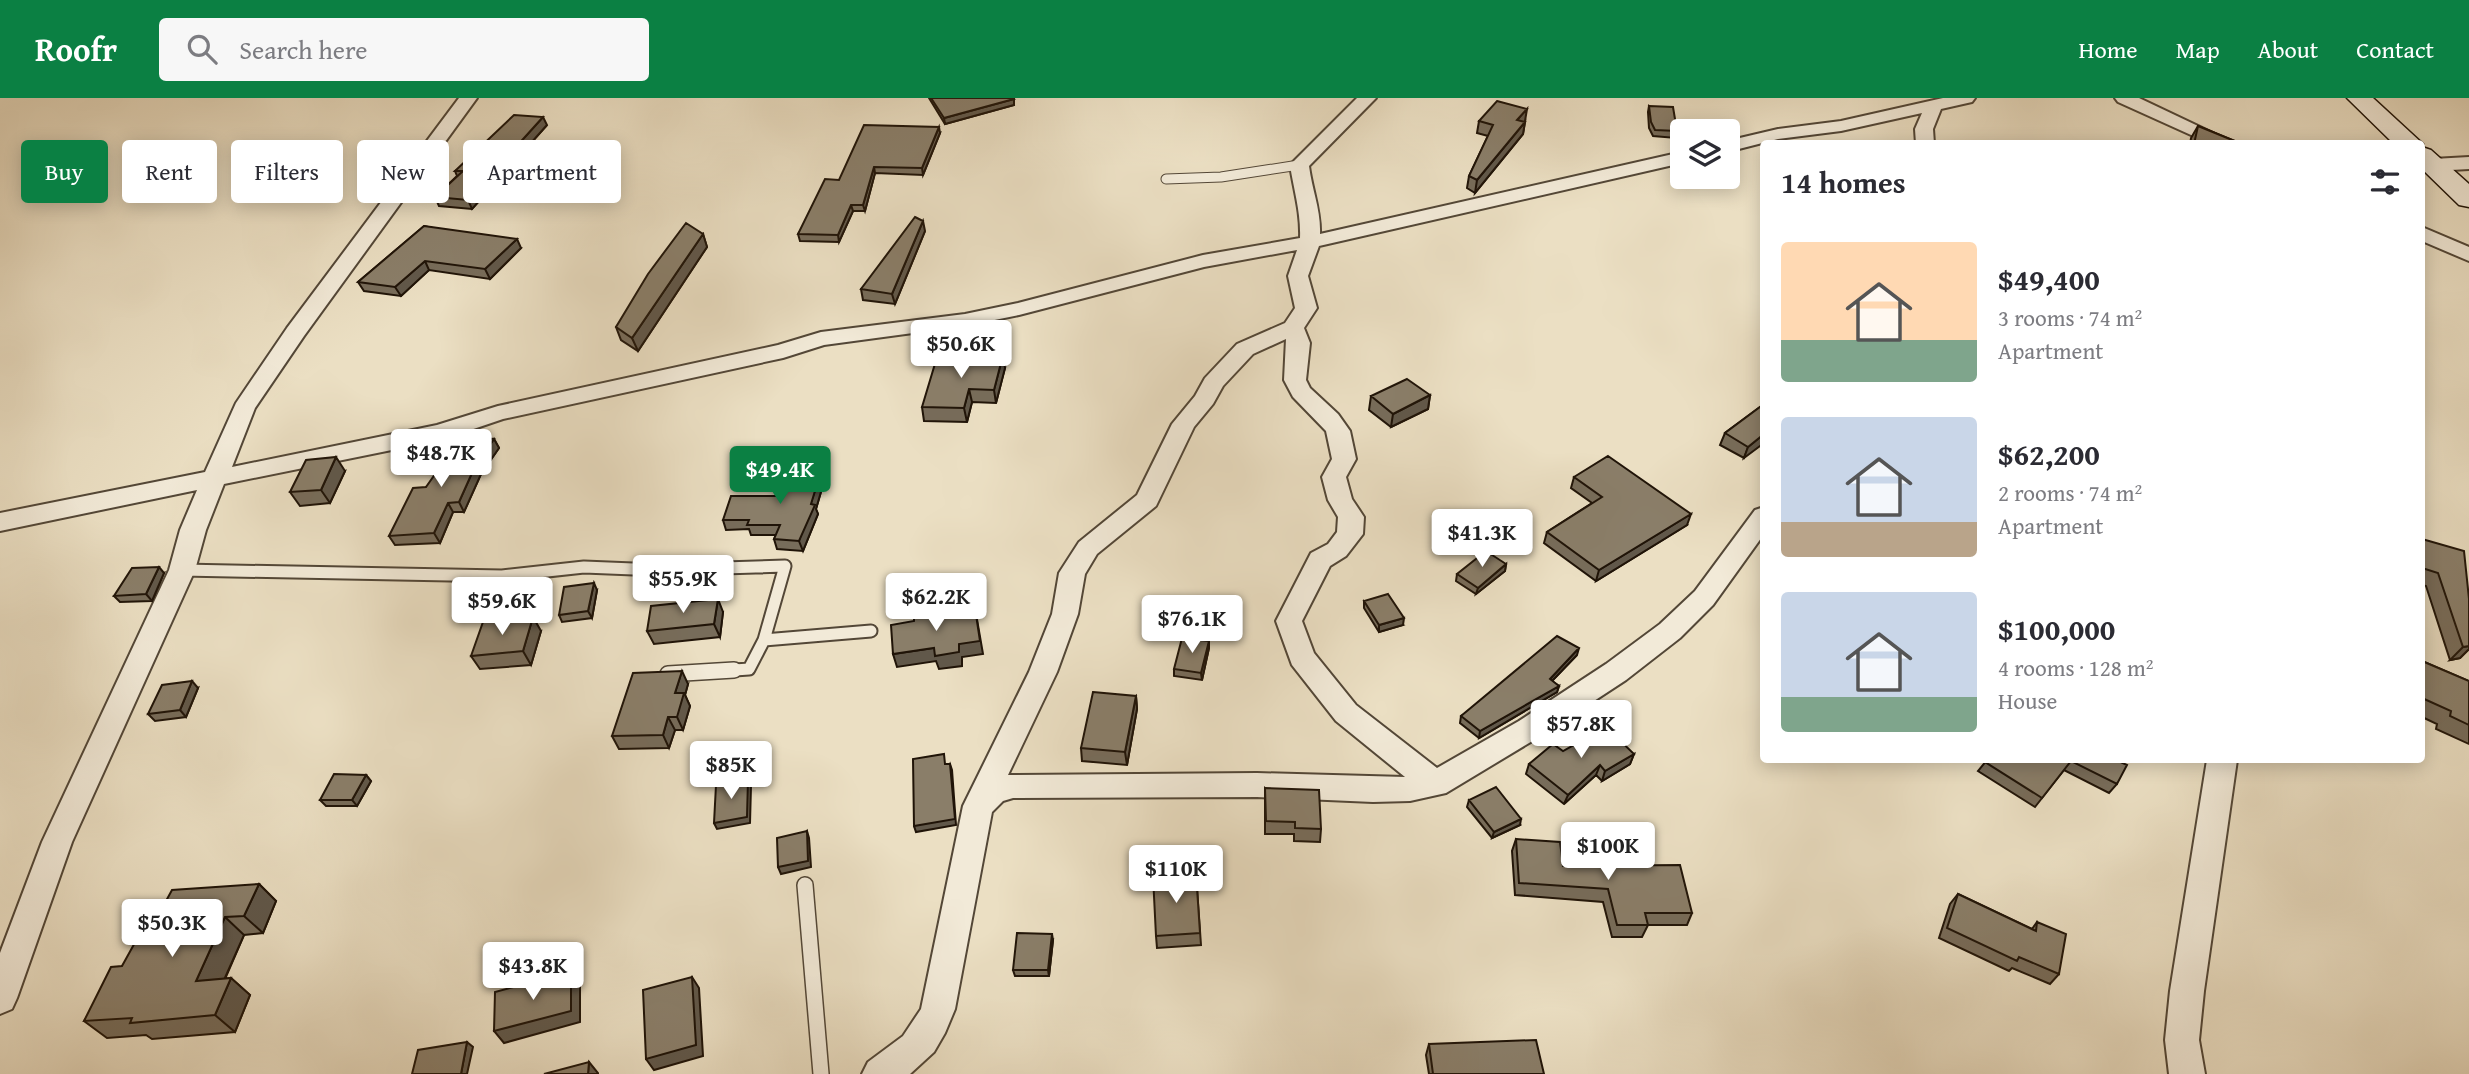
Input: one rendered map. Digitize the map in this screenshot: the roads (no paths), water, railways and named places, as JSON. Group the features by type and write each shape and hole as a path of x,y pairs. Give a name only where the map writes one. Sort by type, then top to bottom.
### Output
{"street":[{"path":"0,998 57,842 183,570 193,530 244,408 295,332 468,98"},
{"path":"880,1074 909,1054 928,1035 938,1009 978,806 1043,671 1065,614 1072,573 1088,548 1147,500 1184,424 1231,362 1245,349 1293,328 1306,308 1298,276 1310,242 1311,212 1304,197 1299,165 1367,98"},
{"path":"1740,144 1778,134 1841,126 1966,98"},
{"path":"2124,98 2218,140"},
{"path":"2359,98 2406,140"},
{"path":"1925,140 1924,129 1934,105"},
{"path":"0,522 441,432 498,413 783,351 821,339 965,320 1019,309 1203,261 1310,242 1670,160"},
{"path":"2427,160 2469,163"},
{"path":"2427,160 2469,199"},
{"path":"2425,234 2469,255"},
{"path":"1293,328 1299,343 1295,380 1301,392 1331,419 1338,431 1344,459 1334,477 1340,500 1351,517 1350,534 1337,550 1320,560 1289,621 1302,658 1346,713 1435,784"},
{"path":"978,806 994,791 1013,786 1257,785 1373,790 1410,789 1435,784 1529,729 1616,672 1670,631 1704,598 1760,521"},
{"path":"2187,1074 2183,1028 2222,763"}],"lane":[{"path":"1166,180 1221,177 1299,165"},
{"path":"183,570 502,576 584,567 658,570 785,566 764,640 749,669 658,675"},
{"path":"764,640 871,631"},
{"path":"805,885 821,1074"}]}
